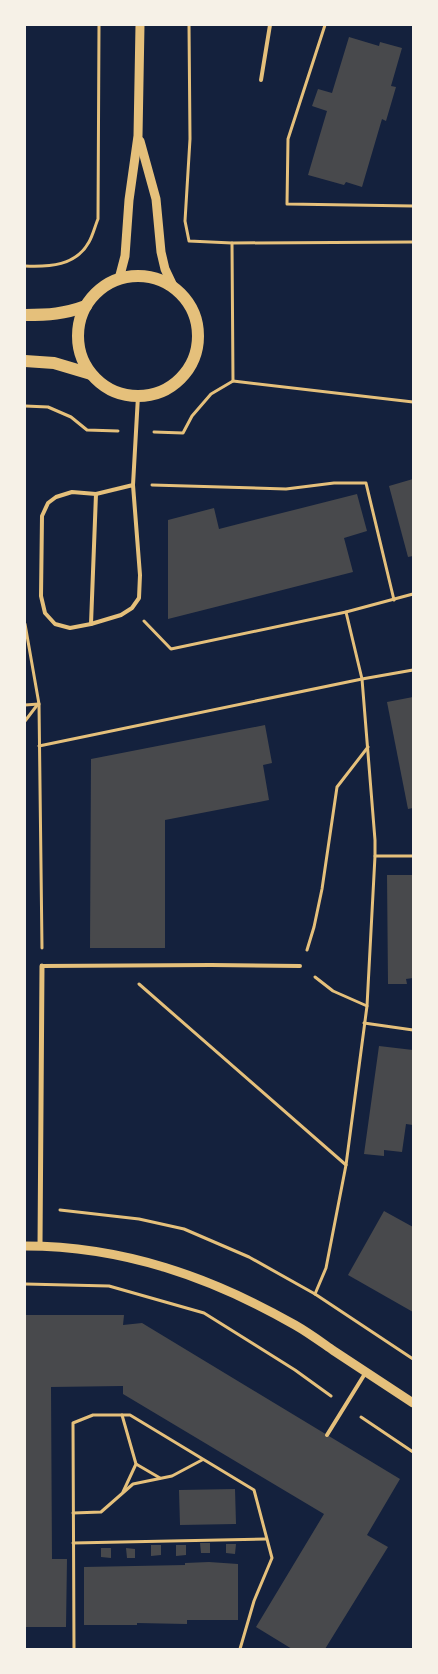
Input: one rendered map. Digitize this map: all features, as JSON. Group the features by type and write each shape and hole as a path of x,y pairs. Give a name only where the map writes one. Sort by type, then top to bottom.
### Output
{"main road":[{"path":"142,276 164,282 174,288 184,298 196,321 196,348 192,361 185,372 176,382 158,392 138,396 112,390 101,384 91,374 84,361 79,348 78,333 80,319 86,306 95,294 119,279 142,276"},
{"path":"25,315 52,316 86,306"},
{"path":"25,361 54,364 91,374"}],"street":[{"path":"119,279 125,256 129,200 138,136 140,25"},
{"path":"138,136 156,199 161,252 174,288"},
{"path":"40,1246 42,966"},
{"path":"25,1246 81,1248 120,1255 170,1268 222,1288 296,1326 413,1403"}],"lane":[{"path":"261,80 270,25"},
{"path":"133,485 96,494 72,492 56,497 48,502 42,516 41,596 45,613 55,624 70,628 121,615 132,608 138,598 140,575 133,485 138,396"},
{"path":"91,624 96,494"},
{"path":"42,966 300,966"},
{"path":"327,1434 366,1372"}],"path":[{"path":"25,266 49,267 67,262 79,256 89,242 98,219 99,25"},
{"path":"189,25 190,139 186,221 189,241 232,243 413,242"},
{"path":"325,25 288,139 287,204 413,206"},
{"path":"232,243 233,381"},
{"path":"25,406 48,407 71,417 87,430 183,433 192,416 211,394 233,381 413,402"},
{"path":"133,485 286,489 334,483 366,483 394,600"},
{"path":"132,608 171,650 346,612 413,594"},
{"path":"315,1294 326,1268 346,1165 367,1006 375,856 362,679 346,612"},
{"path":"25,624 39,704 42,966"},
{"path":"39,746 413,670"},
{"path":"25,705 39,704"},
{"path":"25,721 39,704"},
{"path":"367,1006 333,991 300,966 314,927 337,787 368,748"},
{"path":"375,856 413,856"},
{"path":"118,966 346,1165"},
{"path":"364,1023 413,1030"},
{"path":"39,1208 138,1218 184,1229 250,1257 315,1294 413,1358"},
{"path":"25,1284 109,1286 204,1313 295,1370 344,1406 413,1452"},
{"path":"74,1649 72,1423 93,1415 130,1415 254,1490 272,1558 254,1601 240,1649"},
{"path":"121,1495 136,1464 122,1415"},
{"path":"73,1513 101,1512 133,1484 172,1476 203,1459"},
{"path":"136,1464 160,1478"},
{"path":"73,1543 266,1539"}],"building":[{"path":"349,37 379,46 380,42 402,48 391,86 396,87 386,121 382,119 362,187 346,182 344,185 308,175 327,111 312,106 318,89 332,93"},
{"path":"413,479 413,556 408,557 389,486"},
{"path":"357,494 367,531 344,538 353,572 168,619 168,520 214,508 219,529"},
{"path":"413,697 413,808 408,809 387,702"},
{"path":"265,725 272,763 263,765 269,800 165,820 165,948 90,948 91,759"},
{"path":"387,875 413,875 413,978 406,979 407,984 388,984"},
{"path":"379,1046 413,1050 413,1125 406,1124 402,1152 384,1150 384,1156 364,1154"},
{"path":"384,1211 413,1227 413,1312 348,1275"},
{"path":"25,1315 124,1315 123,1325 142,1323 400,1479 367,1535 388,1547 325,1649 292,1649 256,1627 324,1514 123,1394 123,1386 51,1387 52,1559 67,1559 66,1627 25,1627"},
{"path":"235,1489 236,1524 180,1525 179,1490"},
{"path":"200,1543 210,1543 210,1553 201,1553"},
{"path":"226,1544 236,1544 235,1554 226,1553"},
{"path":"151,1545 161,1545 161,1555 151,1556"},
{"path":"176,1545 186,1545 186,1555 176,1556"},
{"path":"101,1548 111,1548 111,1558 101,1557"},
{"path":"126,1548 135,1549 135,1558 127,1558"},
{"path":"185,1563 238,1564 238,1620 187,1620 187,1624 84,1625 84,1567 185,1565"}]}
